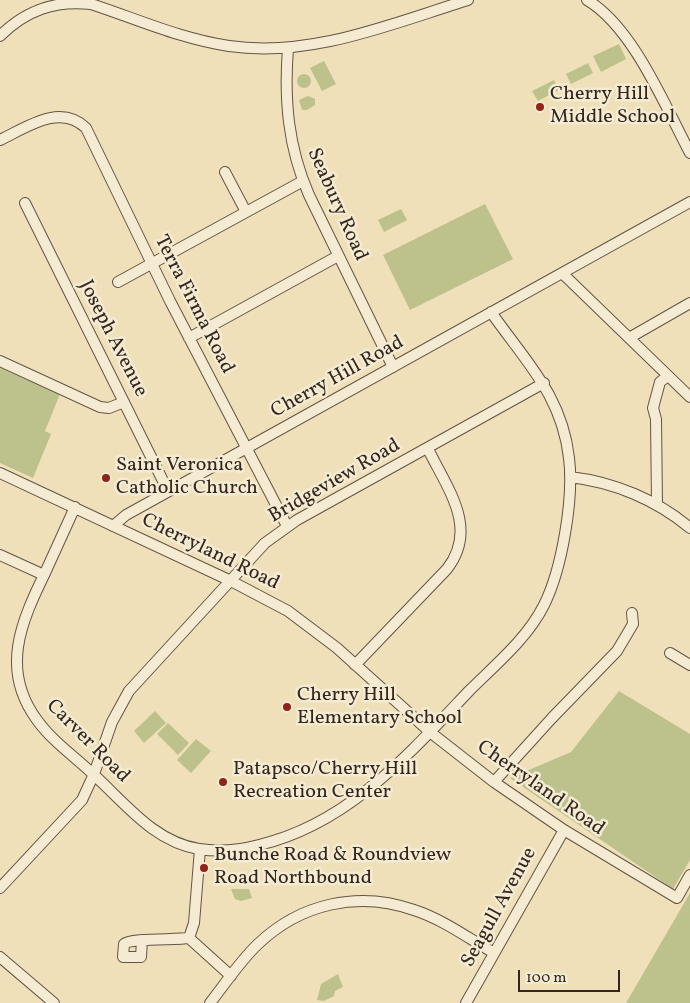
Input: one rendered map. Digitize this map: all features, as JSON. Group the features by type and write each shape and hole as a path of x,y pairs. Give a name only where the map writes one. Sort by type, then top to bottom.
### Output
{"street":[{"path":"0,36 13,25 41,8 64,3 78,3 91,4 205,42 247,48 288,48 353,36 468,0"},
{"path":"587,0 611,17 630,42 690,152"},
{"name":"Seabury Road","path":"288,48 285,87 287,118 293,153 303,182 393,367"},
{"name":"Terra Firma Road","path":"0,140 44,119 56,116 72,118 79,122 90,134 189,338 287,526"},
{"path":"225,172 246,212"},
{"path":"118,282 303,182"},
{"name":"Cherry Hill Road","path":"113,526 126,515 168,491 690,202"},
{"name":"Joseph Avenue","path":"24,203 168,491"},
{"path":"189,338 338,256"},
{"path":"562,273 690,398"},
{"path":"629,338 690,303"},
{"name":"Carver Road","path":"75,507 21,628 17,645 19,678 24,696 38,722 170,841 200,849 249,848 308,829 367,792 390,773 523,635 544,605 557,568 568,510 570,477 568,446 562,423 544,383 491,312"},
{"path":"0,361 100,407 109,408 124,402"},
{"path":"657,504 656,419 653,408 660,382 668,376"},
{"name":"Bridgeview Road","path":"0,888 71,813 84,796 94,774 112,722 129,691 266,543 287,526 544,383"},
{"path":"355,665 454,560 462,539 461,525 455,503 428,449"},
{"path":"0,473 113,526"},
{"path":"570,477 619,489 657,504 690,528"},
{"name":"Cherryland Road","path":"113,526 231,581 294,616 320,634 430,732 494,782 564,830 676,898 690,875"},
{"path":"0,555 44,575"},
{"path":"494,782 552,718 617,651 633,624 632,613"},
{"path":"670,653 690,665"},
{"name":"Seagull Avenue","path":"466,1003 564,830"},
{"path":"189,938 194,923 200,849"},
{"path":"210,1003 257,946 282,923 313,909 346,902 380,901 414,910 494,953"},
{"path":"142,940 173,941 189,938"},
{"path":"189,938 232,976"},
{"path":"0,957 54,1003"}],"green space":[{"path":"619,44 626,59 601,72 593,56"},
{"path":"324,61 336,84 322,91 310,68"},
{"path":"588,63 593,73 571,84 566,74"},
{"path":"304,74 309,76 311,81 309,86 304,88 299,86 297,81 299,76"},
{"path":"554,80 559,90 538,101 532,91"},
{"path":"308,96 315,99 315,105 307,110 302,110 299,100"},
{"path":"485,204 513,259 410,310 383,255"},
{"path":"401,209 407,220 384,232 378,220"},
{"path":"0,366 60,394 45,431 51,434 33,478 0,463"},
{"path":"619,691 690,734 690,860 673,889 510,778 571,752"},
{"path":"155,711 166,723 144,743 134,731"},
{"path":"168,723 189,743 178,755 157,734"},
{"path":"196,739 211,751 191,773 177,760"},
{"path":"231,889 249,889 252,898 241,901 235,899"},
{"path":"690,893 690,1003 626,1003"},
{"path":"338,974 343,987 335,991 334,996 324,1001 317,1000 321,984"}],"place":[{"name":"Cherry Hill Middle School","path":"540,107"},
{"name":"Saint Veronica Catholic Church","path":"106,478"},
{"name":"Cherry Hill Elementary School","path":"287,707"},
{"name":"Patapsco/Cherry Hill Recreation Center","path":"223,782"},
{"name":"Bunche Road & Roundview Road Northbound","path":"204,868"}]}
